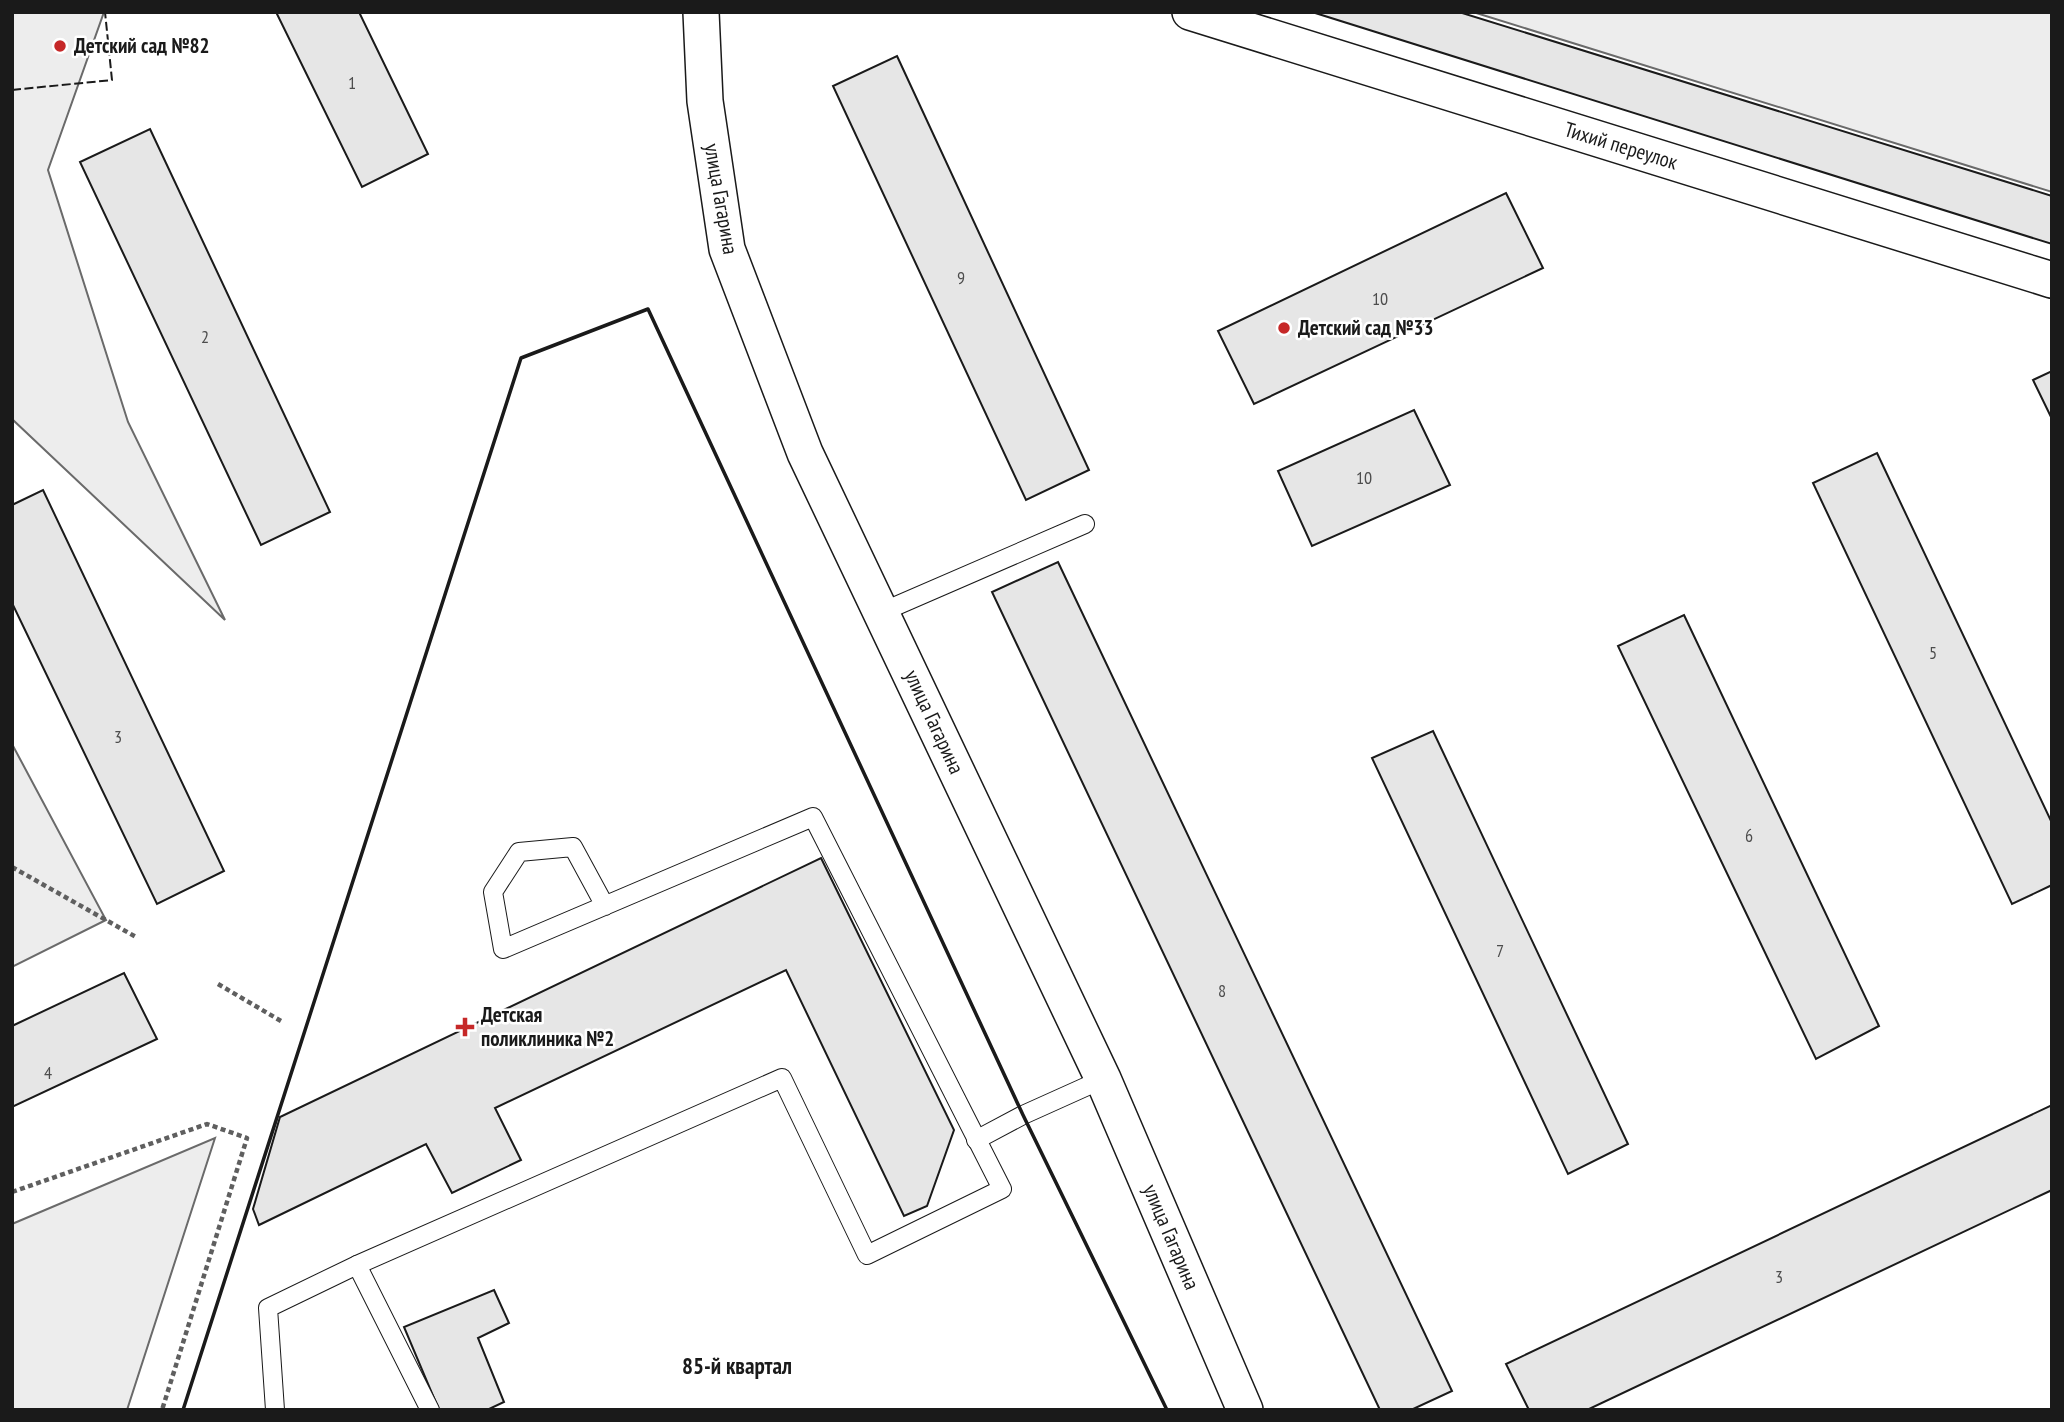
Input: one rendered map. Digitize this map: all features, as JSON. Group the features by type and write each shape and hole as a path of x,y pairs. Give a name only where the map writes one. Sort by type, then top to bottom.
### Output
{"street":[{"name":"улица Гагарина","path":"701,12 705,101 727,248 805,453 1103,1079 1245,1410"},
{"name":"Тихий переулок","path":"1190,12 2052,280"}],"lane":[{"path":"881,612 1085,524"},
{"path":"275,1410 268,1308 357,1265 782,1078 867,1255 1002,1189 813,817 605,906 503,949 492,892 519,852 573,847 605,906"},
{"path":"976,1140 1023,1115 1103,1079"},
{"path":"357,1265 430,1410"}],"path":[{"path":"12,867 136,937"},
{"path":"218,984 281,1020"},
{"path":"12,1192 207,1124 247,1138 162,1410"}],"shaded area":[{"path":"12,12 104,12 48,170 128,422 225,620 12,419"},
{"path":"1473,12 2052,12 2052,192"},
{"path":"12,744 106,920 12,967"},
{"path":"215,1138 127,1410 12,1410 12,1224"}],"building":[{"path":"276,12 359,12 428,154 362,187"},
{"path":"1312,12 1459,12 2052,196 2052,244"},
{"path":"897,56 1089,470 1026,500 833,86"},
{"path":"150,129 330,512 261,545 80,162"},
{"path":"1506,193 1543,268 1254,404 1218,331"},
{"path":"2052,371 2052,419 2033,380"},
{"path":"1414,410 1450,485 1312,546 1278,471"},
{"path":"1877,453 2052,823 2052,885 2012,904 1813,483"},
{"path":"43,490 224,871 157,904 12,603 12,505"},
{"path":"1058,562 1452,1391 1411,1410 1380,1410 992,592"},
{"path":"1684,615 1879,1026 1816,1059 1618,646"},
{"path":"1433,731 1628,1144 1568,1174 1372,758"},
{"path":"821,858 954,1130 927,1206 904,1216 786,970 495,1108 521,1160 452,1193 426,1144 259,1225 253,1209 280,1117"},
{"path":"124,973 157,1039 12,1107 12,1026"},
{"path":"2052,1105 2052,1190 1587,1410 1529,1410 1506,1364"},
{"path":"494,1290 509,1323 478,1338 504,1402 487,1410 439,1410 404,1327"}],"fence":[{"path":"12,90 112,80 105,12"}],"wall":[{"path":"183,1410 521,358 648,309 1023,1115 1167,1410"}],"place":[{"name":"Детский сад №82","path":"60,46"},
{"name":"Детский сад №33","path":"1284,328"},
{"name":"Детская поликлиника №2","path":"465,1027"}],"district":[{"name":"85-й квартал","path":"737,1366"}]}
